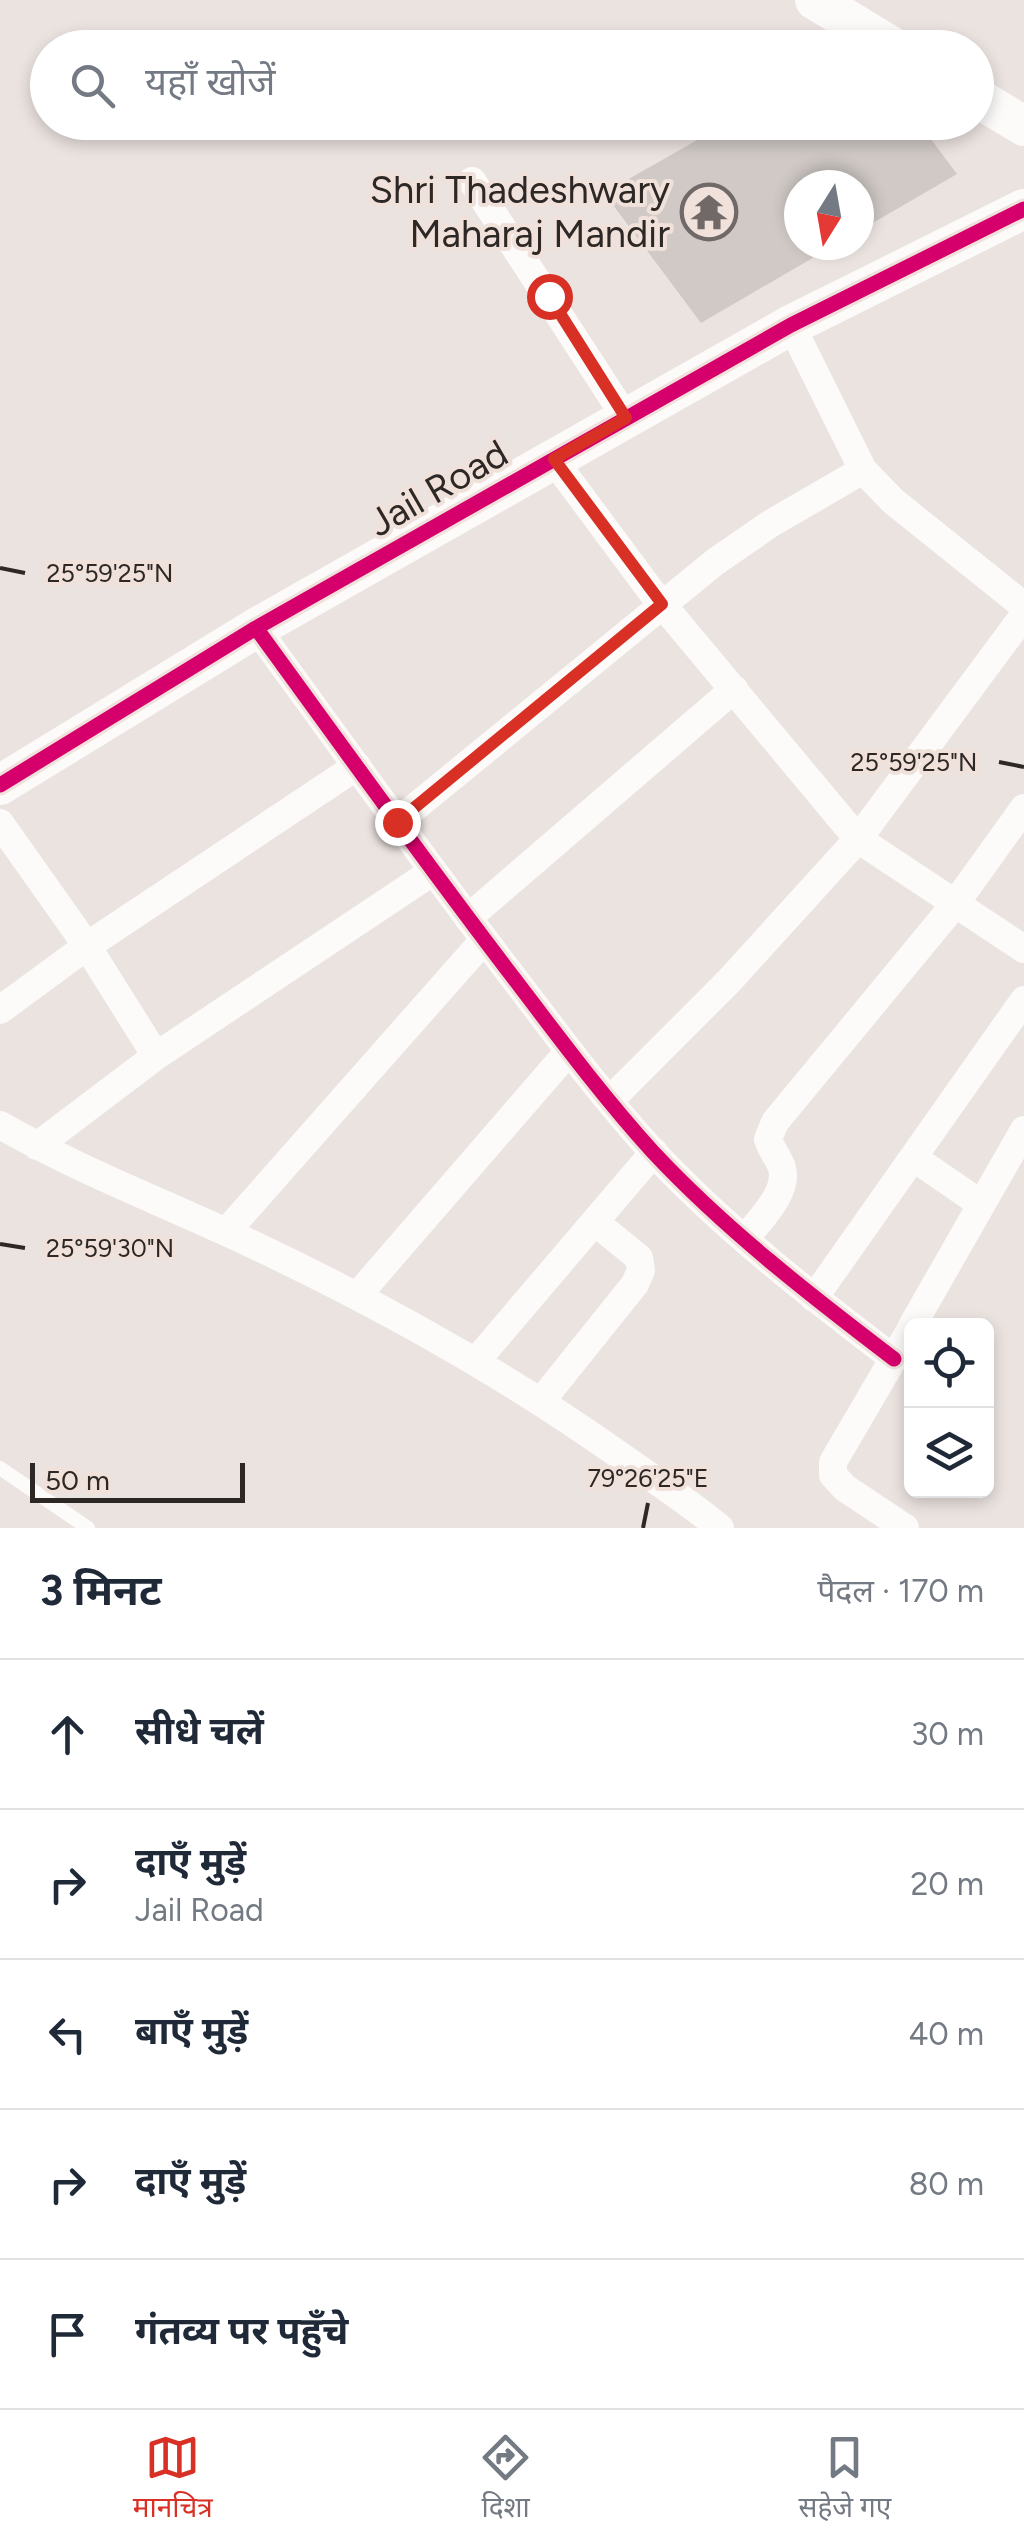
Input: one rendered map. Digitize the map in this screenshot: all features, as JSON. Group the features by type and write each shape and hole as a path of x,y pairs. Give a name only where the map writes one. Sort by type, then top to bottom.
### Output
{"street":[{"path":"815,0 864,30"},
{"path":"994,108 1024,126"},
{"path":"472,181 626,418"},
{"name":"Jail Road","path":"0,785 256,628 791,325 1024,209"},
{"path":"791,325 864,470 893,502 1024,606"},
{"path":"554,459 662,604 858,839 1024,949"},
{"path":"397,822 715,562 770,524 864,470"},
{"path":"610,1100 728,981 858,839 1024,615"},
{"path":"256,628 432,872 570,1051 654,1152 745,1239 814,1298 894,1358"},
{"path":"226,1232 476,929 734,689"},
{"path":"0,1010 87,946 356,766"},
{"path":"745,1239 777,1196 782,1182 782,1168 768,1139 775,1122 955,904 1024,808"},
{"path":"0,823 87,946 156,1056"},
{"path":"38,1146 156,1056 432,872"},
{"path":"814,1298 1024,1000"},
{"path":"358,1296 570,1051"},
{"path":"0,1126 96,1176 226,1232 358,1296 476,1361 542,1400 720,1528"},
{"path":"916,1318 1024,1130"},
{"path":"476,1361 654,1152"},
{"path":"914,1158 980,1204"},
{"path":"542,1400 635,1284 641,1270 640,1258 595,1222"},
{"path":"904,1340 833,1462 833,1475 844,1488 905,1528"}],"lane":[{"path":"0,1468 88,1528"}],"building":[{"name":"Shri Thadeshwary Maharaj Mandir","path":"697,140 932,140 957,174 874,222 874,170 784,170 784,260 809,260 701,323 604,193"}],"cycle path":[{"path":"0,785 256,628 791,325 1024,209"},
{"path":"256,628 483,937 635,1132 739,1234 894,1359"}],"place":[{"name":"Shri Thadeshwary Maharaj Mandir","path":"709,212"}],"route":[{"path":"397,822 662,604 554,459 626,418 549,296"}]}
